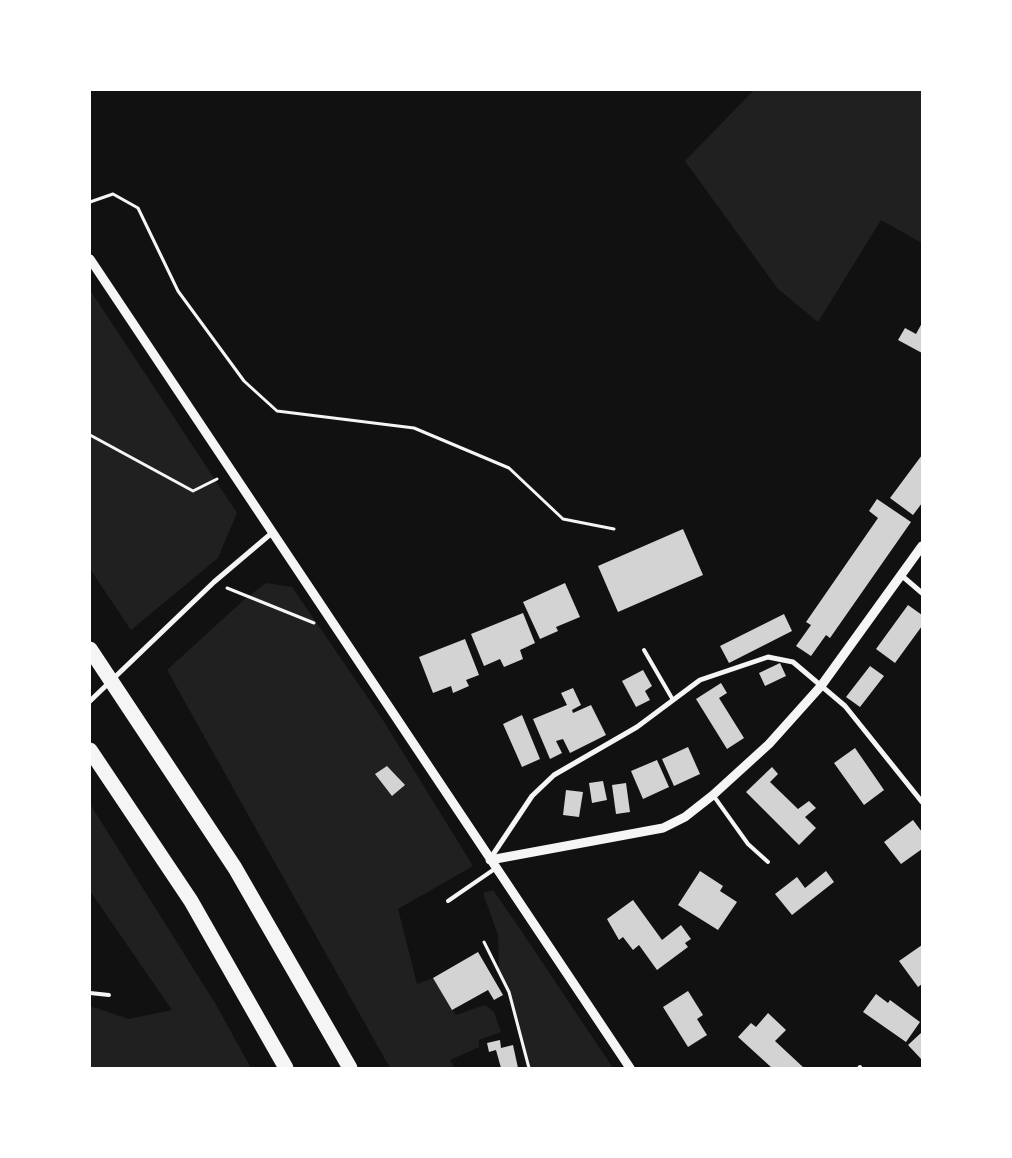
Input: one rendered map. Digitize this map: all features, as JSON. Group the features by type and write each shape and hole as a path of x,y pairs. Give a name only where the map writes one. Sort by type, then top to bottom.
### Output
{"highway":[{"path":"90,649 235,868 350,1068"},
{"path":"90,750 191,901 286,1068"}],"street":[{"path":"90,259 630,1068"},
{"path":"90,702 214,582 273,532"},
{"path":"490,860 663,828 685,817 713,795 769,744 821,686 922,546"},
{"path":"901,575 922,593"},
{"path":"490,860 532,796 554,775 637,727 700,680 768,657 793,662 844,706 922,802"}],"lane":[{"path":"644,650 673,700"},
{"path":"713,795 748,844 768,862"},
{"path":"448,901 496,868"},
{"path":"90,993 109,995"}],"path":[{"path":"90,202 113,194 138,208 178,291 244,381 277,411 414,428 509,468 563,519 614,529"},
{"path":"90,435 193,491 232,470"},
{"path":"214,582 342,635"},
{"path":"484,942 508,992 528,1068"}],"shaded area":[{"path":"754,90 922,90 922,243 881,220 818,322 778,289 685,161"},
{"path":"90,290 237,513 218,558 131,630 90,569"},
{"path":"266,583 292,587 381,717 473,866 398,909 417,984 433,978 456,1015 485,1005 494,1012 501,1032 479,1040 479,1047 450,1060 454,1068 390,1068 167,670 246,598"},
{"path":"90,804 215,1003 251,1068 90,1068 90,1006 129,1019 172,1010 90,891"},
{"path":"493,890 613,1068 527,1068 524,1041 499,971 498,935 483,893"}],"building":[{"path":"922,323 922,353 898,340 905,328 916,334"},
{"path":"922,455 922,503 913,515 890,498"},
{"path":"877,499 911,522 830,638 826,635 811,656 796,646 811,625 806,622 878,518 869,511"},
{"path":"683,529 703,575 618,612 598,566"},
{"path":"565,583 580,617 556,627 558,631 540,639 523,602"},
{"path":"908,605 922,615 922,626 895,663 876,649"},
{"path":"523,613 535,643 520,650 523,659 504,667 500,659 484,666 471,634"},
{"path":"784,614 792,631 729,663 720,646"},
{"path":"465,639 479,675 466,680 469,686 453,693 451,686 433,693 419,657"},
{"path":"780,663 786,676 765,686 759,673"},
{"path":"870,666 884,676 860,707 846,697"},
{"path":"643,670 652,686 645,691 650,700 636,707 622,681"},
{"path":"721,683 727,693 719,698 744,738 727,749 696,699"},
{"path":"573,688 581,705 572,710 573,713 591,705 606,735 570,753 563,739 556,741 562,753 550,759 533,719 567,705 561,693"},
{"path":"522,715 540,759 522,767 503,724"},
{"path":"688,747 700,774 674,786 662,759"},
{"path":"855,748 884,790 864,805 834,763"},
{"path":"657,760 669,787 643,799 631,771"},
{"path":"387,766 405,785 392,796 375,774"},
{"path":"772,767 778,774 770,782 798,809 809,801 816,808 805,817 816,828 799,845 746,792"},
{"path":"603,781 607,800 592,803 589,783"},
{"path":"626,783 630,812 616,814 612,785"},
{"path":"566,790 583,792 579,817 563,815"},
{"path":"913,820 922,832 922,849 901,864 884,842"},
{"path":"700,871 723,886 720,891 737,902 718,930 678,905"},
{"path":"826,871 834,882 792,915 775,894 797,877 805,888"},
{"path":"633,900 662,940 681,925 691,939 685,943 688,947 657,970 639,945 633,950 623,937 619,940 607,919"},
{"path":"922,945 922,984 918,987 899,961"},
{"path":"478,952 503,995 494,1000 488,990 452,1010 433,978"},
{"path":"688,991 703,1015 697,1019 707,1035 688,1047 663,1007"},
{"path":"876,994 888,1003 890,1000 920,1022 906,1042 863,1012"},
{"path":"768,1013 786,1030 775,1041 804,1068 772,1068 738,1037 751,1023 756,1027"},
{"path":"922,1032 922,1060 908,1045"},
{"path":"500,1040 501,1048 513,1045 518,1068 501,1068 496,1050 489,1052 487,1043"}]}
